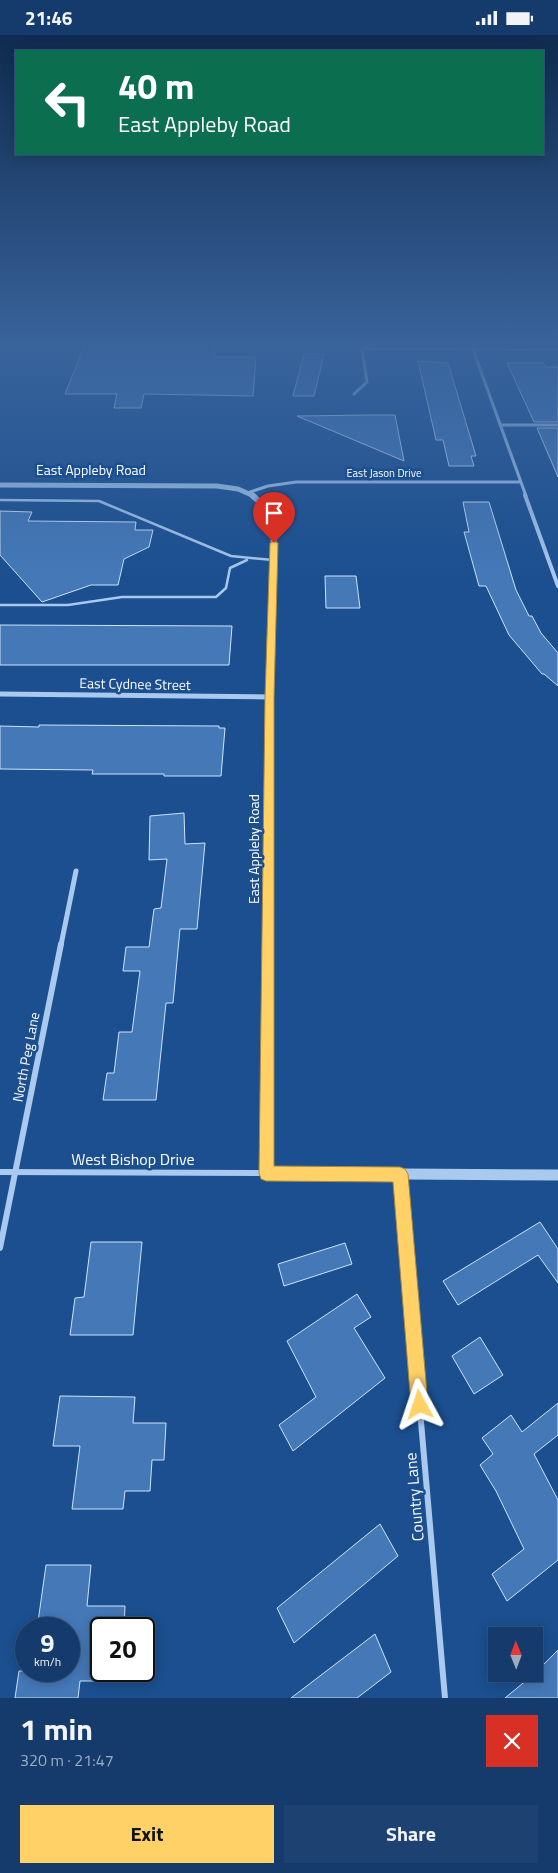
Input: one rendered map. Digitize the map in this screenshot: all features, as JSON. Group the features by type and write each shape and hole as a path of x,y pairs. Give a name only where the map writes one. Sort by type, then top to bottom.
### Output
{"street":[{"path":"499,422 558,586"},
{"path":"500,425 558,425"},
{"name":"East Jason Drive","path":"250,492 268,486 296,482 519,482"},
{"name":"East Appleby Road","path":"0,485 195,485 235,488 250,492 260,499 270,513 274,527 270,697 266,1173"},
{"name":"East Cydnee Street","path":"0,694 270,697"},
{"name":"North Peg Lane","path":"0,1248 76,871"},
{"name":"West Bishop Drive","path":"0,1172 266,1173"},
{"path":"266,1173 558,1175"}],"lane":[{"path":"0,500 99,501 174,531 231,557 273,560"},
{"path":"0,605 61,606 122,597 216,597 226,588 230,568 237,563 249,559"},
{"name":"Country Lane","path":"400,1174 445,1698"}],"building":[{"path":"310,422 396,422 404,461"},
{"path":"432,422 466,422 476,456 471,456 474,466 449,466 443,440 436,440"},
{"path":"537,428 558,428 558,477"},
{"path":"463,502 489,502 516,590 529,616 532,616 541,633 558,653 558,686 542,674 509,635 486,586 479,586 464,532 469,532"},
{"path":"0,511 32,512 28,521 136,522 135,530 153,530 149,547 124,559 118,585 91,585 42,602 0,555"},
{"path":"325,576 356,576 360,608 326,608"},
{"path":"0,625 232,626 229,665 0,665"},
{"path":"39,725 219,726 219,728 225,728 221,776 92,774 93,770 0,769 0,726 39,727"},
{"path":"184,813 185,844 205,843 197,929 180,929 173,1003 166,1003 156,1100 103,1100 107,1073 114,1073 119,1032 132,1032 140,971 123,971 126,947 149,947 154,909 161,908 167,859 149,860 150,816"},
{"path":"540,1222 558,1249 558,1283 538,1255 458,1305 443,1281"},
{"path":"91,1242 142,1242 133,1335 70,1335 75,1298 84,1297"},
{"path":"345,1243 352,1264 284,1286 278,1264"},
{"path":"357,1294 371,1317 354,1328 385,1378 293,1451 279,1425 316,1397 287,1341"},
{"path":"480,1337 503,1375 474,1394 452,1356"},
{"path":"60,1396 135,1397 133,1423 166,1423 164,1460 152,1460 150,1491 125,1491 123,1509 72,1509 80,1446 53,1446"},
{"path":"558,1403 558,1435 534,1454 558,1500 558,1560 507,1601 492,1574 524,1549 496,1491 480,1465 493,1454 482,1438 511,1415 522,1432"},
{"path":"380,1524 398,1556 294,1643 277,1608"},
{"path":"46,1565 91,1565 87,1606 125,1606 125,1617 90,1617 90,1681 80,1681 80,1617 39,1617"},
{"path":"375,1634 391,1672 357,1698 291,1698"},
{"path":"558,1650 558,1698 505,1698 523,1683 542,1683 543,1665"},
{"path":"17,1682 80,1682 78,1698 15,1698"}],"route":[{"path":"274,543 270,697 266,1173 400,1174 420,1405"}]}
